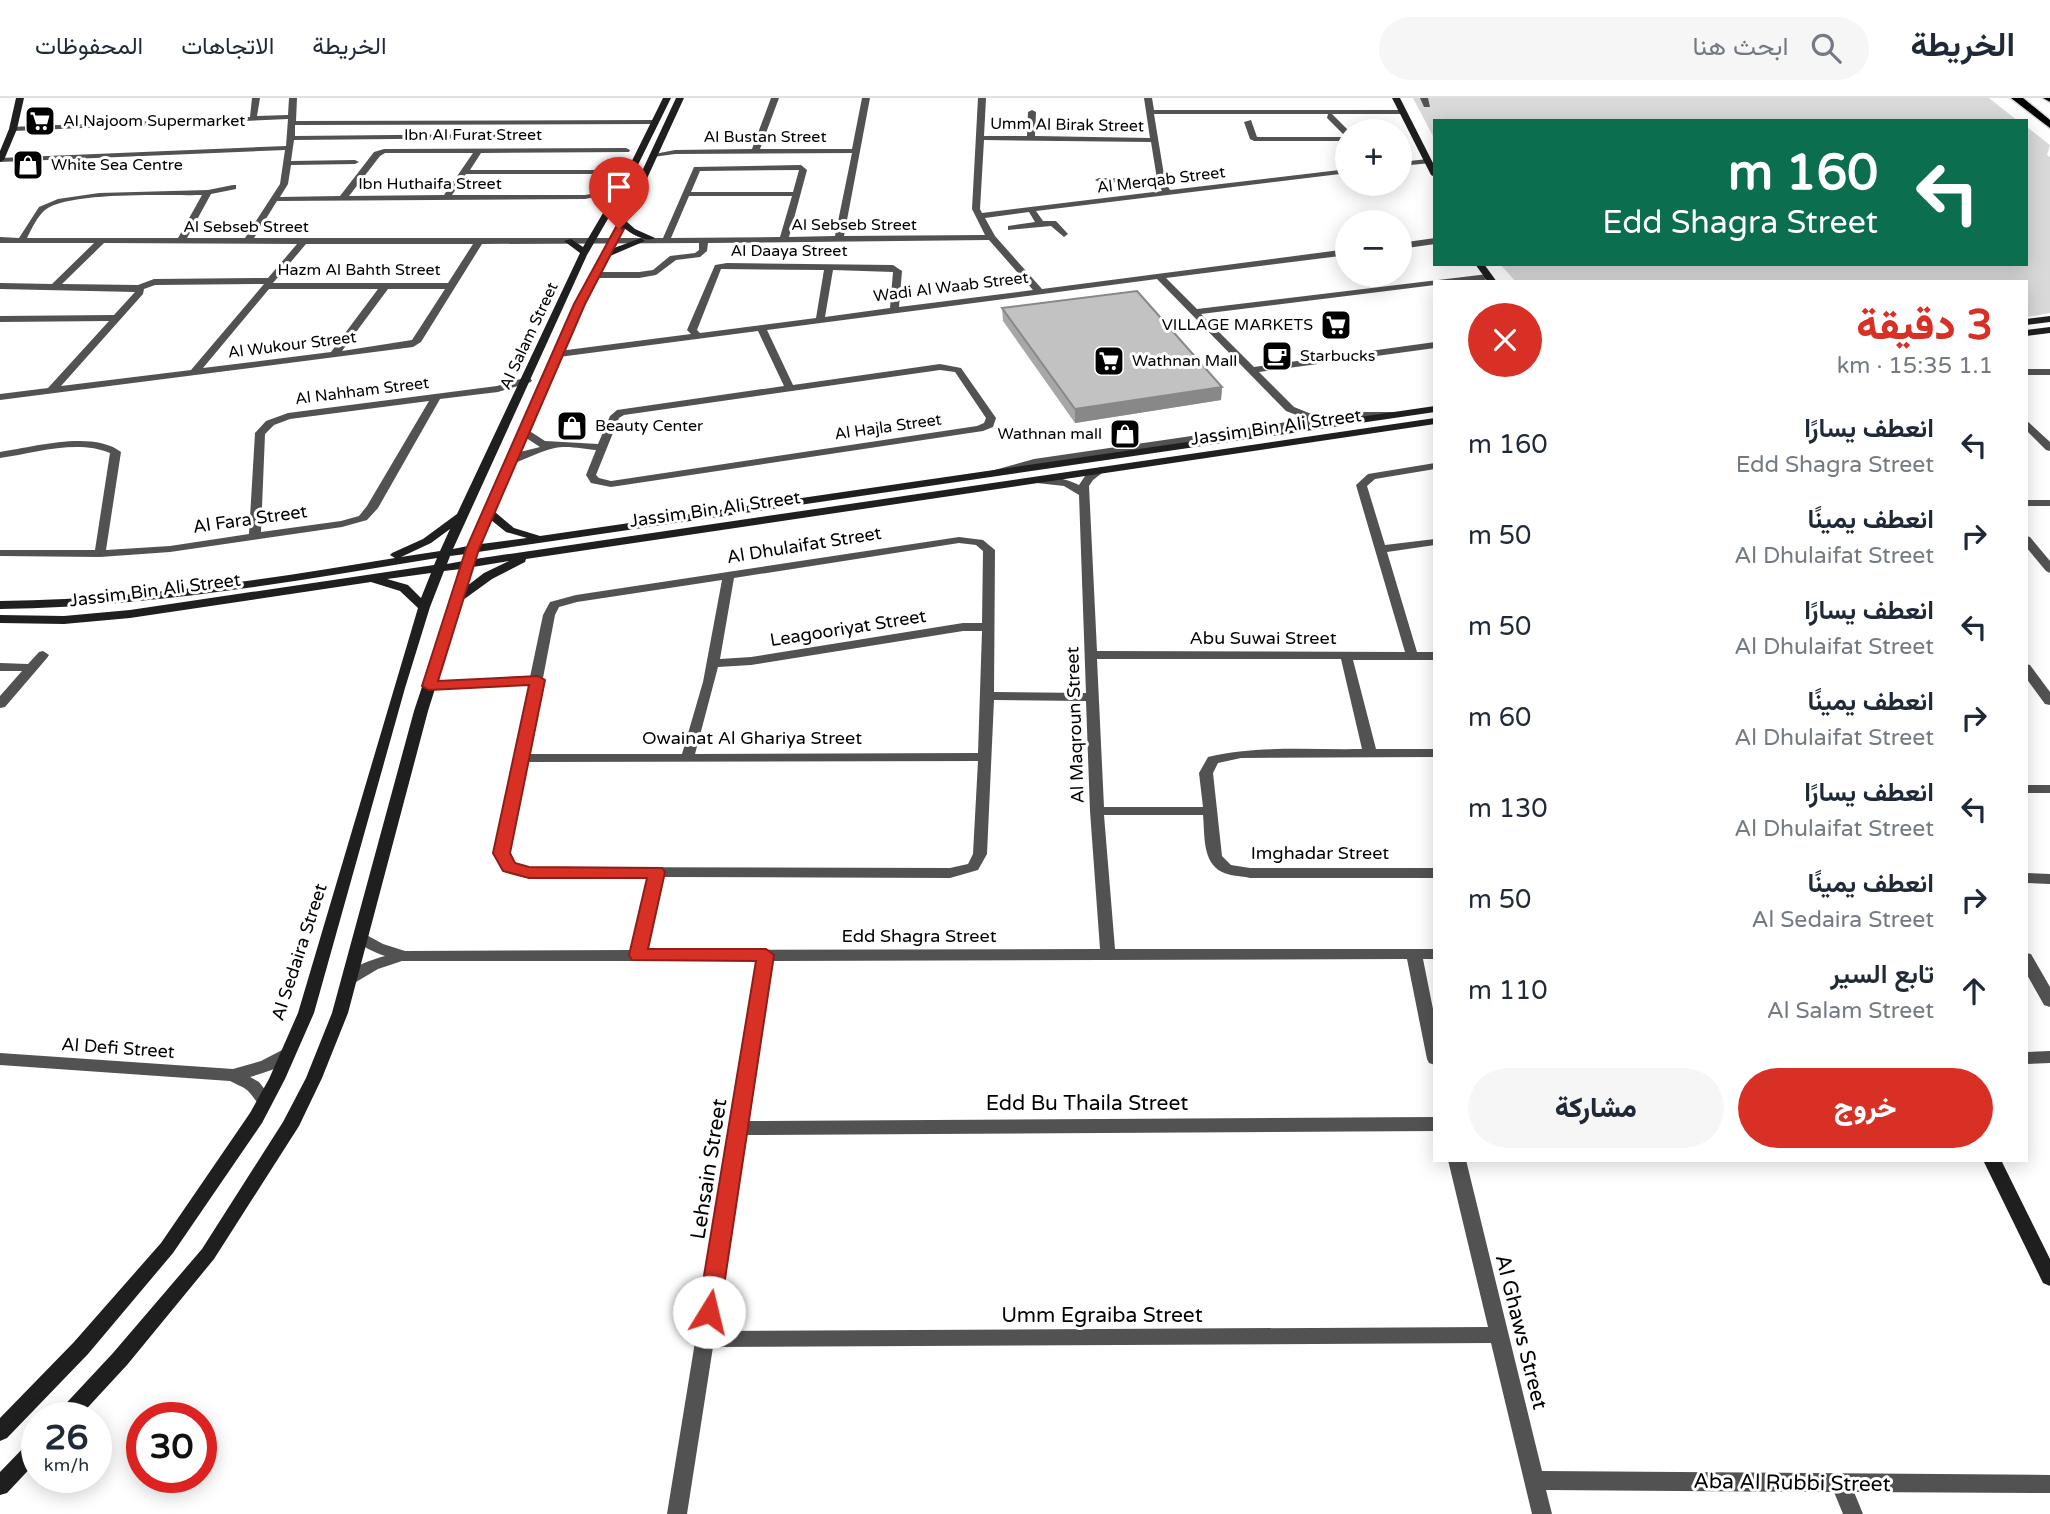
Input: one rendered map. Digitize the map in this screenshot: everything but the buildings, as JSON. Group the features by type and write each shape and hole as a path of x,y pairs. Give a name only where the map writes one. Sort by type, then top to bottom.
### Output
{"highway":[{"path":"2016,98 2050,125"}],"main road":[{"path":"1,157 13,129 20,98"},
{"name":"Al Salam Street","path":"440,567 585,252 611,208 667,98"},
{"name":"Al Salam Street","path":"468,563 593,275 614,240 680,98"},
{"path":"1396,98 1433,171"},
{"path":"622,222 646,239"},
{"path":"605,255 646,239"},
{"path":"568,241 585,252"},
{"path":"2028,322 2050,319"},
{"path":"2028,333 2050,330"},
{"name":"Jassim Bin Ali Street","path":"0,619 64,620 130,614 359,573 446,552 1433,409"},
{"name":"Jassim Bin Ali Street","path":"0,605 62,606 119,602 359,573 440,567 1433,421"},
{"path":"489,513 510,530 552,537"},
{"path":"359,573 417,546 463,514"},
{"path":"458,598 488,576 538,552"},
{"path":"80,1402 120,1359 208,1254 290,1126 314,1078 350,978 429,686 468,563"},
{"name":"Al Sedaira Street","path":"0,1432 81,1348 167,1248 265,1100 306,1013 424,607 440,567"},
{"path":"359,573 404,588 424,607"},
{"path":"1993,1162 2048,1270"},
{"path":"0,1486 21,1464"}],"street":[{"path":"253,119 256,98"},
{"path":"248,241 284,184 292,136 293,98"},
{"path":"755,151 775,98"},
{"path":"839,239 866,98"},
{"path":"982,98 976,209 991,237 1040,292"},
{"path":"1148,98 1161,181 1167,193"},
{"path":"1031,138 1032,111"},
{"path":"1151,112 1402,112"},
{"path":"1328,114 1335,122"},
{"path":"13,129 253,119 654,122"},
{"path":"1248,122 1254,139 1335,137"},
{"path":"292,136 494,136"},
{"name":"Umm Al Birak Street","path":"978,138 1155,140"},
{"path":"1,157 290,148"},
{"path":"446,198 480,149"},
{"name":"Ibn Al Furat Street","path":"343,198 377,154 384,150 626,150"},
{"name":"Al Bustan Street","path":"655,151 855,151"},
{"path":"1412,163 1428,161"},
{"path":"287,163 355,162"},
{"path":"465,172 607,172 633,166"},
{"path":"667,237 695,170 797,167 803,170 784,239"},
{"path":"607,172 626,179"},
{"name":"Al Merqab Street","path":"979,216 1335,173"},
{"path":"1099,180 1161,181"},
{"path":"21,241 43,207 55,201 79,197 208,192 233,187"},
{"name":"Ibn Huthaifa Street","path":"275,199 585,197 619,191"},
{"path":"181,241 208,192"},
{"path":"685,194 796,194"},
{"name":"Ibn Huthaifa Street","path":"585,197 600,200 611,208"},
{"path":"1031,210 1041,224"},
{"path":"1011,228 1053,223 1064,234"},
{"path":"1026,226 1036,237"},
{"name":"Al Sebseb Street","path":"646,239 667,237 716,240"},
{"name":"Al Sebseb Street","path":"492,241 991,237"},
{"name":"Al Sebseb Street","path":"0,240 593,240"},
{"name":"Al Wukour Street","path":"0,397 401,347 416,342 480,240"},
{"path":"593,275 639,275 656,272 673,258 697,255 703,251 704,240"},
{"path":"56,285 101,241"},
{"path":"194,373 304,241"},
{"path":"1412,244 1433,241"},
{"name":"Wadi Al Waab Street","path":"559,354 1335,254"},
{"name":"Al Daaya Street","path":"698,336 692,330 718,267 886,267 898,271 894,311"},
{"path":"820,320 829,267"},
{"path":"1160,277 1290,409 1301,415 1325,419"},
{"path":"1472,280 1490,279"},
{"name":"Hazm Al Bahth Street","path":"139,288 154,282 452,286"},
{"path":"1193,312 1433,282"},
{"path":"0,286 139,288 140,292 51,391"},
{"path":"333,356 385,286"},
{"path":"0,318 116,318"},
{"path":"761,328 789,386"},
{"path":"1250,370 1433,345"},
{"name":"Al Hajla Street","path":"951,367 958,370 991,418 989,425 979,429 611,484 595,481 591,475 615,416 621,412 789,386 951,367"},
{"path":"2028,372 2050,372"},
{"name":"Al Nahham Street","path":"255,535 260,433 270,423 288,416 491,390 527,380"},
{"name":"Al Nahham Street","path":"491,390 518,396"},
{"name":"Al Fara Street","path":"0,554 100,554 170,549 342,524 362,518 372,508 436,398"},
{"path":"1282,426 1290,418 1290,409"},
{"path":"995,473 1025,463 1325,419 1365,414 1397,415"},
{"path":"2028,425 2050,448"},
{"path":"524,432 531,439 555,446 602,447"},
{"path":"0,455 86,444 106,446 116,452 100,554"},
{"path":"512,461 524,454 555,446"},
{"path":"1412,656 1361,488 1362,482 1372,476 1433,466"},
{"path":"1037,480 1067,483 1084,493 1085,482 1101,470"},
{"name":"Al Maqroun Street","path":"1084,493 1097,811 1108,955"},
{"path":"2028,503 2050,503"},
{"name":"Al Dhulaifat Street","path":"960,540 979,542 989,550 988,626 980,854 973,867 950,873 529,872 509,867 501,853 549,615 554,605 576,599 960,540"},
{"path":"1378,549 1433,542"},
{"path":"2028,542 2047,565"},
{"path":"2028,562 2047,565"},
{"path":"687,758 713,663 729,575"},
{"name":"Leagooriyat Street","path":"713,663 751,661 963,627 988,626"},
{"path":"0,704 43,655"},
{"name":"Abu Suwai Street","path":"1090,655 1433,656"},
{"path":"1346,656 1370,752"},
{"path":"0,667 32,668"},
{"path":"2028,671 2050,701"},
{"path":"429,686 538,680"},
{"path":"987,696 1092,697"},
{"name":"Imghadar Street","path":"1433,752 1241,754 1213,760 1206,772 1215,858 1227,869 1250,873 1433,873"},
{"name":"Owainat Al Ghariya Street","path":"520,758 985,757"},
{"path":"2028,789 2050,789"},
{"path":"1097,811 1210,811"},
{"path":"638,955 657,872"},
{"path":"2028,878 2050,879"},
{"name":"Edd Shagra Street","path":"361,937 378,948 402,956"},
{"path":"1414,954 1433,1049"},
{"name":"Edd Shagra Street","path":"350,978 373,965 402,956 1433,954"},
{"name":"Lehsain Street","path":"677,1514 766,955"},
{"path":"2028,962 2050,1001"},
{"name":"Al Defi Street","path":"2,1061 233,1075 266,1066 288,1053"},
{"path":"2028,1058 2050,1057"},
{"path":"233,1075 254,1086 265,1100"},
{"name":"Edd Bu Thaila Street","path":"738,1128 1433,1124"},
{"name":"Al Ghaws Street","path":"1457,1162 1542,1514"},
{"name":"Umm Egraiba Street","path":"705,1339 1499,1335"},
{"name":"Aba Al Rubbi Street","path":"1534,1480 2050,1484"},
{"path":"1841,1483 1853,1514"}],"shaded area":[{"path":"1413,98 1989,98 2015,119 1433,119 1433,136"},
{"path":"2028,128 2050,145 2047,155 2050,157 2050,313 2028,317 2028,280 1514,280 1502,266 2028,266"}],"place":[{"name":"Al Najoom Supermarket","path":"40,121"},
{"name":"White Sea Centre","path":"28,165"},
{"name":"VILLAGE MARKETS","path":"1336,325"},
{"name":"Starbucks","path":"1277,356"},
{"name":"Wathnan Mall","path":"1109,361"},
{"name":"Beauty Center","path":"572,426"},
{"name":"Wathnan mall","path":"1125,434"}],"route":[{"path":"619,229 579,304 473,549 429,686 538,680 501,853 509,867 529,872 657,872 638,955 766,955 709,1312"}]}
